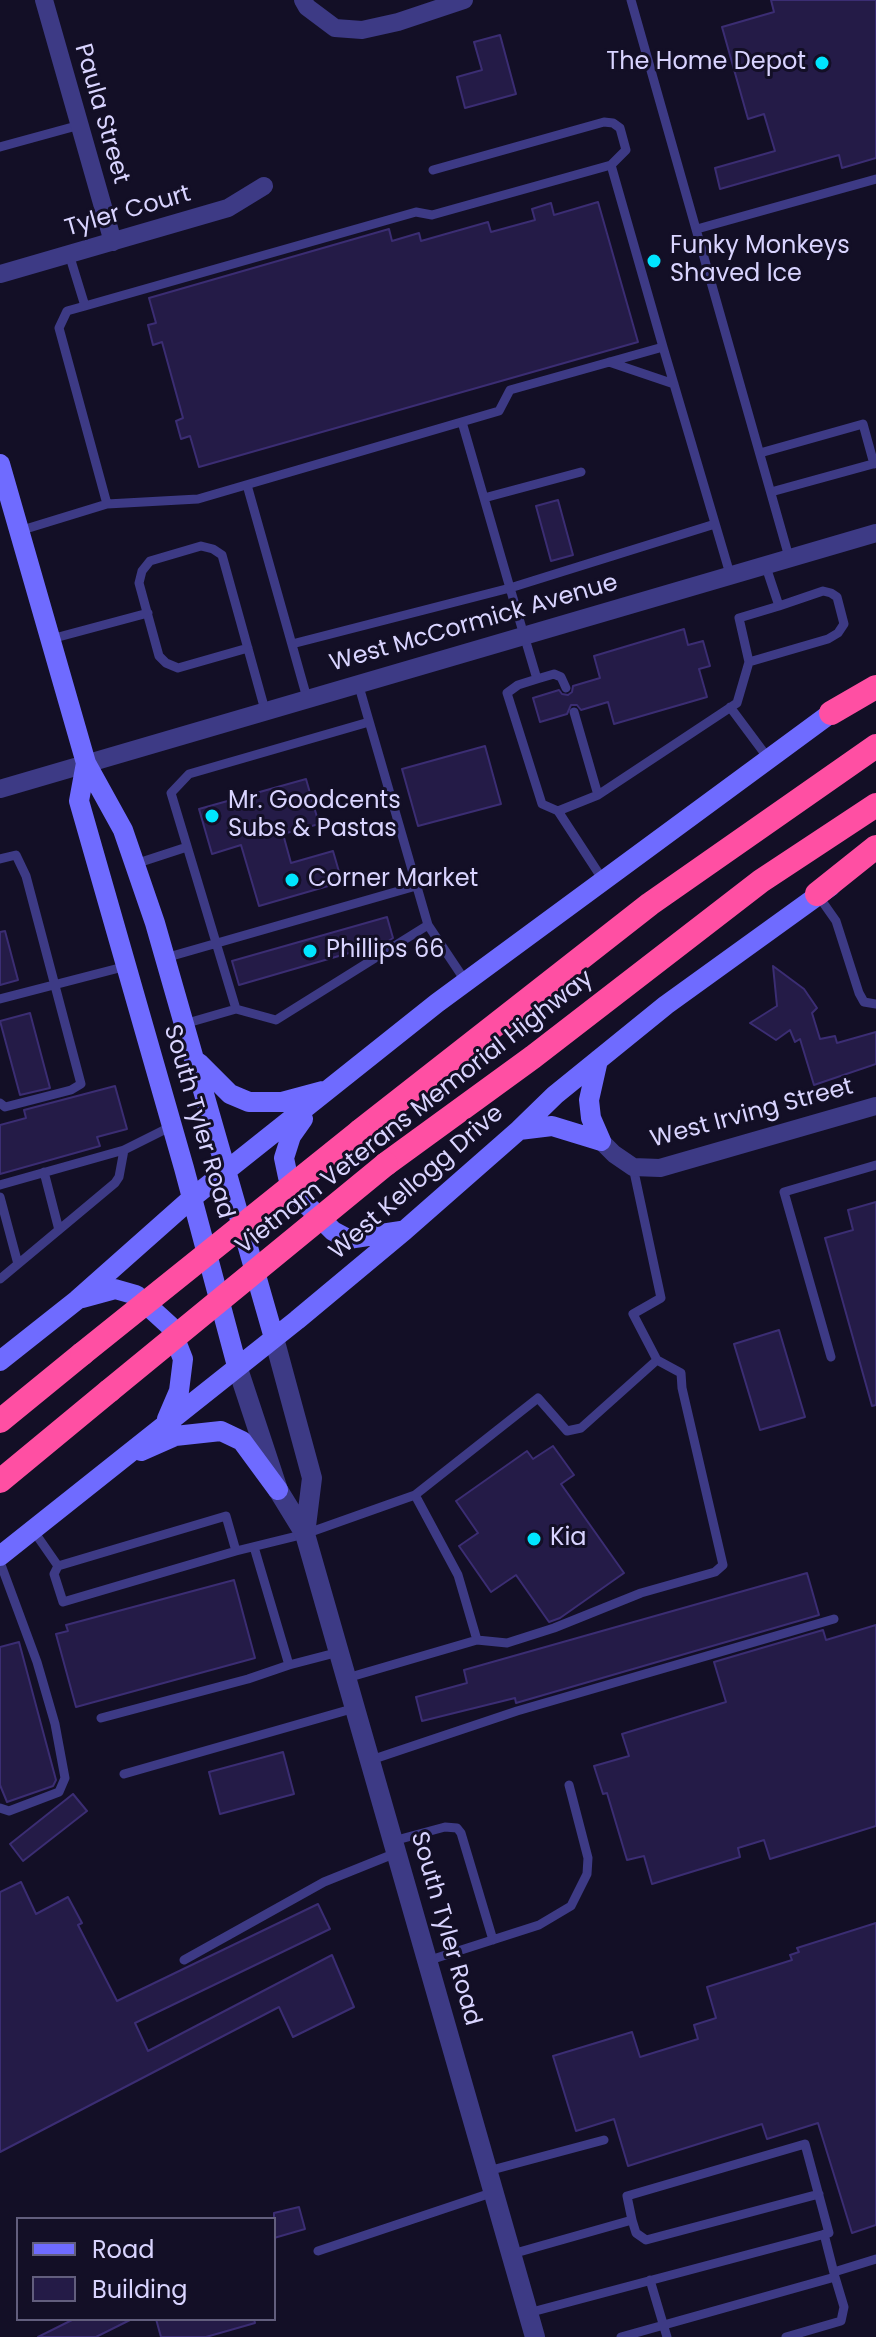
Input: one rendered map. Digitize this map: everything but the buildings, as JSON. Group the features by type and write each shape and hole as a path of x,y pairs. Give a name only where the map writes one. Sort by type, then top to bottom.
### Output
{"highway":[{"path":"831,713 876,686"},
{"name":"Vietnam Veterans Memorial Highway","path":"0,1421 360,1131 650,904 876,746"},
{"name":"Vietnam Veterans Memorial Highway","path":"0,1481 386,1164 533,1057 761,881 876,805"},
{"path":"817,894 876,847"}],"main road":[{"name":"South Tyler Road","path":"0,464 3,487 19,531 86,763 123,830 165,958 274,1338"},
{"path":"1,1357 77,1300 192,1198 466,982 831,713"},
{"name":"South Tyler Road","path":"86,763 79,801 237,1366"},
{"name":"West Kellogg Drive","path":"0,1559 405,1230 555,1095 666,1005 817,894 876,860"},
{"path":"193,1056 210,1077 230,1094 249,1102 282,1102 331,1089"},
{"path":"598,1060 589,1100 591,1118 601,1141"},
{"path":"314,1103 291,1136 284,1158 288,1177 297,1195 333,1231 348,1239 405,1230"},
{"path":"519,1130 552,1126 601,1141"},
{"path":"77,1300 115,1289 136,1295 170,1326 183,1359 179,1391 165,1422"},
{"path":"123,1459 175,1436 221,1431 242,1441 278,1490"}],"street":[{"name":"Paula Street","path":"44,0 113,242"},
{"path":"303,0 307,7 335,28 362,30 398,22 464,0"},
{"name":"Tyler Court","path":"0,274 228,208 264,186"},
{"name":"West McCormick Avenue","path":"0,789 876,533"},
{"name":"West Irving Street","path":"601,1141 633,1167 660,1168 876,1106"},
{"name":"South Tyler Road","path":"274,1338 312,1478 305,1534"},
{"name":"South Tyler Road","path":"237,1366 278,1490 305,1534 535,2337"}],"lane":[{"path":"631,0 789,557"},
{"path":"107,504 59,328 67,311 416,212 432,215 611,165 626,150 620,128 604,122 433,170"},
{"path":"0,147 80,125"},
{"path":"611,165 730,574"},
{"path":"697,229 876,179"},
{"path":"69,254 85,306"},
{"path":"19,531 107,504 198,499 247,485 499,411 510,390 663,347"},
{"path":"608,362 674,384"},
{"path":"462,422 537,679"},
{"path":"760,453 863,424 875,464 771,492"},
{"path":"484,498 581,472"},
{"path":"247,485 307,698"},
{"path":"292,644 510,588 715,524"},
{"path":"248,648 178,668 166,663 159,656 139,583 142,571 150,561 201,546 222,555 248,648 265,710"},
{"path":"765,564 779,606"},
{"path":"558,811 598,795 737,703 749,662 739,618 823,591 837,597 844,624 838,633 828,639 749,662"},
{"path":"51,639 148,613"},
{"path":"566,688 561,677 554,674 518,685 507,693 542,804 558,811 603,880"},
{"path":"358,683 428,925 466,982"},
{"path":"730,707 768,758"},
{"path":"574,712 598,795"},
{"path":"236,1009 171,793 189,774 369,722"},
{"path":"135,864 187,847"},
{"path":"0,859 16,855 26,876 81,1084 71,1090 5,1107 0,1103"},
{"path":"165,958 416,886"},
{"path":"817,894 836,921 859,993 864,1002 876,1004"},
{"path":"184,1024 236,1009 276,1020 428,925"},
{"path":"0,999 127,966"},
{"path":"0,1185 124,1150 172,1126"},
{"path":"0,1279 115,1183 124,1150"},
{"path":"831,1357 784,1192 876,1165"},
{"path":"347,1678 477,1640 507,1643 641,1593 715,1572 723,1565 681,1373 657,1360 633,1314 661,1298 633,1167"},
{"path":"44,1172 59,1230"},
{"path":"0,1197 18,1264"},
{"path":"236,1551 226,1516 58,1566 54,1574 63,1602 305,1534 415,1495 538,1398 562,1428 574,1431 657,1360"},
{"path":"415,1495 458,1575 477,1640"},
{"path":"33,1530 58,1566"},
{"path":"254,1547 289,1665"},
{"path":"0,1559 37,1662 55,1724 65,1778 59,1792 9,1811 0,1808"},
{"path":"370,1760 517,1711 834,1619"},
{"path":"101,1718 339,1652"},
{"path":"124,1774 355,1708"},
{"path":"427,1961 554,1918 571,1906 587,1874 588,1858 569,1785"},
{"path":"184,1960 324,1882 394,1847 445,1827 457,1828 461,1833 493,1940"},
{"path":"488,2171 604,2140"},
{"path":"528,2313 829,2233 819,2194 805,2144 627,2196 638,2236 646,2240 819,2194"},
{"path":"318,2251 494,2192"},
{"path":"512,2254 632,2220"},
{"path":"786,2337 841,2321 844,2307 824,2234"},
{"path":"621,2337 876,2259"},
{"path":"650,2280 667,2337"}],"place":[{"name":"The Home Depot","path":"822,63"},
{"name":"Funky Monkeys Shaved Ice","path":"654,261"},
{"name":"Mr. Goodcents Subs & Pastas","path":"212,816"},
{"name":"Corner Market","path":"292,880"},
{"name":"Phillips 66","path":"310,951"},
{"name":"Kia","path":"534,1539"}]}
